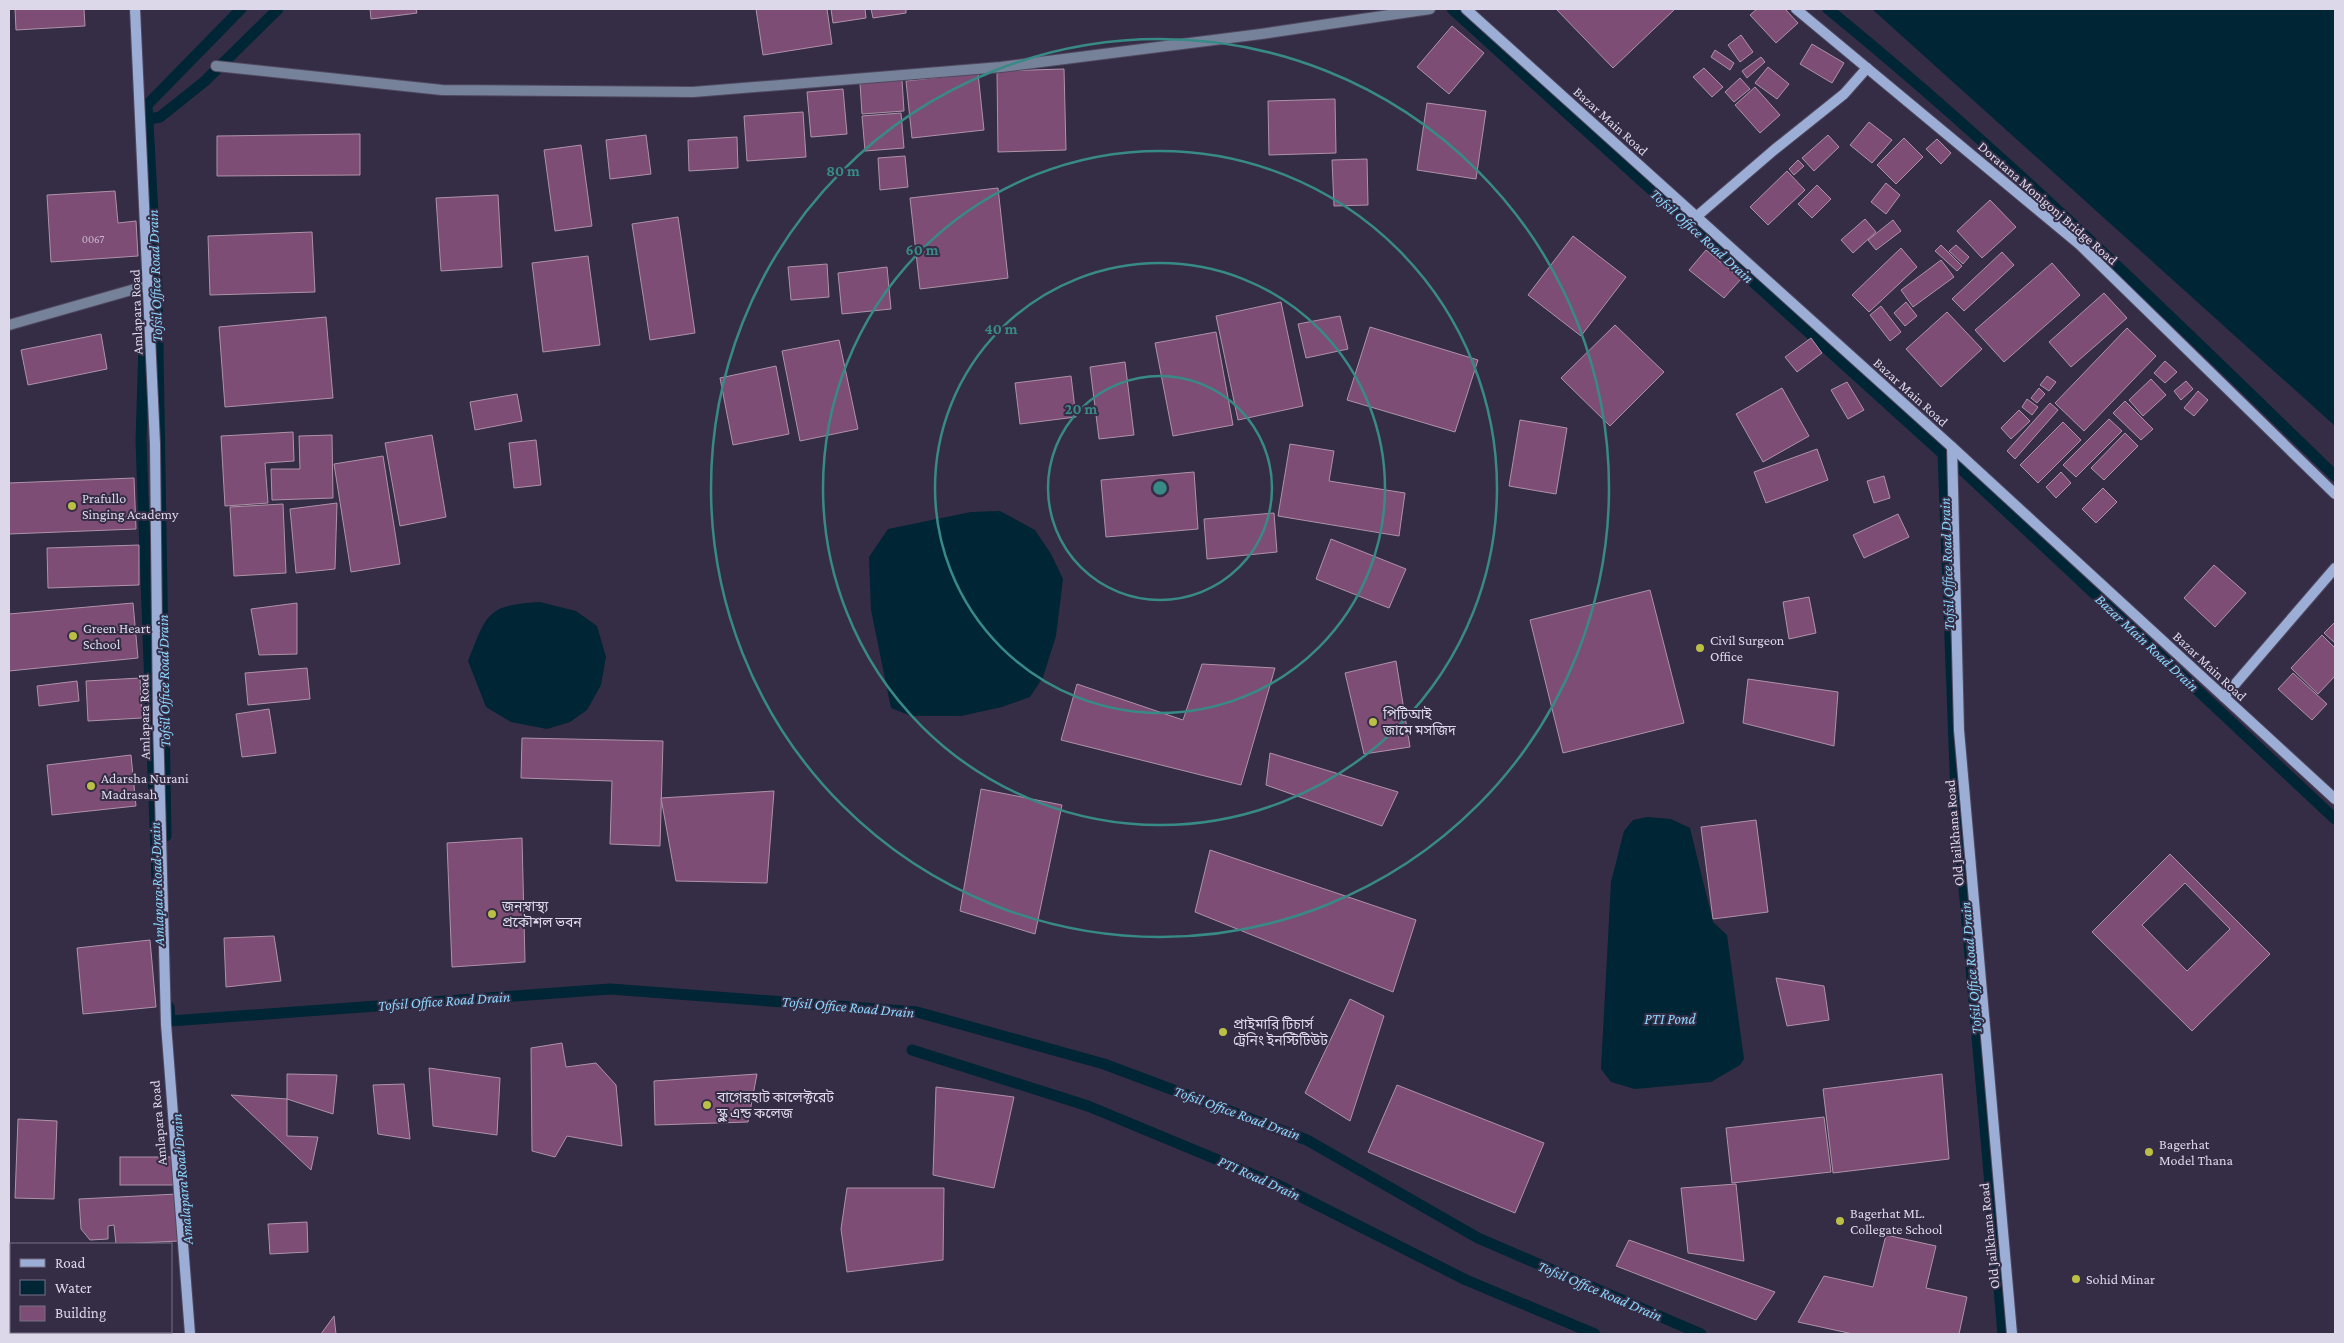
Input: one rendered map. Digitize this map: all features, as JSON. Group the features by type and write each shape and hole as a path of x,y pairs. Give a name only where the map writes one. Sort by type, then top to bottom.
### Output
{"street":[{"name":"Amlapara Road","path":"135,9 155,444 158,722 166,1024 190,1334"},
{"path":"216,66 442,90 693,92 1001,67 1261,34 1430,9"},
{"name":"Bazar Main Road","path":"1466,9 1952,448 2335,799"},
{"name":"Doratana Monigonj Bridge Road","path":"1796,9 2080,245 2335,494"},
{"path":"1696,217 1774,150 1844,94 1867,68"},
{"path":"9,325 149,285"},
{"name":"Old Jailkhana Road","path":"1952,448 1959,730 2012,1334"},
{"path":"2224,697 2335,568"}],"water":[{"path":"1872,9 2335,9 2335,426"},
{"path":"1000,511 1035,530 1051,554 1063,579 1056,636 1043,677 1030,697 1002,707 961,716 911,716 891,708 871,610 869,557 888,529 971,512"},
{"path":"540,602 576,611 597,626 606,657 601,685 587,710 570,722 547,729 511,722 486,707 468,661 485,622 491,615 509,606"},
{"name":"PTI Pond","path":"1647,817 1671,819 1690,828 1713,922 1727,935 1744,1059 1740,1065 1711,1082 1635,1089 1611,1082 1601,1069 1611,882 1624,831 1633,820"}],"building":[{"path":"15,9 84,9 85,26 16,30"},
{"path":"370,9 416,9 417,13 371,19"},
{"path":"756,9 827,9 832,44 763,55"},
{"path":"831,9 865,9 866,18 833,23"},
{"path":"871,9 906,9 906,13 873,18"},
{"path":"1556,9 1675,9 1613,68"},
{"path":"1757,9 1785,9 1798,23 1776,43 1750,15"},
{"path":"1452,26 1484,53 1449,94 1417,67"},
{"path":"1741,35 1753,52 1740,62 1728,45"},
{"path":"1812,44 1844,63 1832,83 1800,64"},
{"path":"1715,50 1734,63 1730,70 1711,57"},
{"path":"1761,57 1765,62 1747,78 1742,71"},
{"path":"1768,67 1789,84 1777,99 1755,83"},
{"path":"1704,68 1723,87 1712,97 1693,77"},
{"path":"1064,69 1066,150 998,152 997,71"},
{"path":"978,73 984,130 912,138 906,81"},
{"path":"1740,78 1750,89 1734,102 1725,92"},
{"path":"902,80 904,111 862,114 860,83"},
{"path":"1755,87 1780,115 1760,133 1735,105"},
{"path":"843,89 847,134 811,137 807,92"},
{"path":"1335,99 1336,153 1269,155 1268,101"},
{"path":"1427,103 1486,111 1476,179 1417,170"},
{"path":"803,112 806,157 747,161 744,116"},
{"path":"901,113 904,148 865,151 862,116"},
{"path":"1869,122 1892,140 1872,163 1850,145"},
{"path":"360,134 360,175 217,176 217,136"},
{"path":"646,135 651,174 610,179 606,140"},
{"path":"1828,135 1839,147 1814,171 1802,158"},
{"path":"737,137 738,168 689,171 688,140"},
{"path":"1904,138 1923,157 1896,184 1877,165"},
{"path":"1937,139 1951,153 1941,164 1926,149"},
{"path":"581,145 592,226 555,231 544,150"},
{"path":"905,156 908,187 880,190 878,158"},
{"path":"1367,159 1368,205 1334,206 1332,160"},
{"path":"1798,160 1804,166 1794,175 1789,169"},
{"path":"1787,171 1805,190 1768,225 1750,207"},
{"path":"1886,183 1900,195 1886,214 1871,202"},
{"path":"1817,185 1831,199 1812,218 1798,204"},
{"path":"998,188 1008,278 920,289 910,198"},
{"path":"115,191 118,223 136,221 138,256 51,262 47,195"},
{"path":"498,195 502,267 441,271 436,198"},
{"path":"1990,200 2016,227 1982,258 1957,231"},
{"path":"678,217 695,333 650,340 632,224"},
{"path":"1865,219 1876,232 1853,253 1841,240"},
{"path":"1893,220 1901,231 1876,250 1868,240"},
{"path":"312,232 315,292 210,295 208,236"},
{"path":"1573,236 1626,277 1581,336 1528,295"},
{"path":"1941,245 1962,266 1957,271 1935,251"},
{"path":"1956,245 1969,257 1963,264 1949,251"},
{"path":"1901,248 1917,267 1869,312 1852,295"},
{"path":"1706,250 1741,279 1724,298 1689,270"},
{"path":"2002,252 2014,265 1964,311 1952,299"},
{"path":"588,256 600,345 543,352 532,263"},
{"path":"1941,260 1954,277 1913,307 1901,290"},
{"path":"2052,263 2080,295 2004,362 1975,330"},
{"path":"827,264 829,297 791,300 788,267"},
{"path":"887,267 891,309 842,314 838,273"},
{"path":"2104,293 2127,318 2071,367 2049,342"},
{"path":"1281,302 1303,406 1238,420 1216,316"},
{"path":"1906,302 1917,316 1905,326 1894,313"},
{"path":"1881,306 1901,332 1890,341 1870,315"},
{"path":"1947,312 1982,349 1941,387 1906,349"},
{"path":"1340,316 1348,349 1306,358 1298,324"},
{"path":"326,317 333,398 225,407 219,327"},
{"path":"1615,325 1664,372 1610,426 1561,378"},
{"path":"1370,327 1478,360 1455,432 1347,400"},
{"path":"2127,328 2156,356 2084,431 2055,403"},
{"path":"1216,332 1233,425 1173,436 1155,343"},
{"path":"101,334 107,369 28,385 21,350"},
{"path":"1811,338 1822,353 1797,372 1785,357"},
{"path":"839,340 858,429 800,441 782,351"},
{"path":"2165,361 2177,372 2165,383 2154,373"},
{"path":"1125,362 1134,435 1099,439 1090,367"},
{"path":"776,366 789,434 733,445 720,378"},
{"path":"1071,376 1076,417 1020,424 1015,383"},
{"path":"2047,376 2056,382 2049,391 2040,385"},
{"path":"2151,379 2166,395 2143,416 2129,400"},
{"path":"2186,381 2193,389 2181,400 2174,391"},
{"path":"1847,382 1864,410 1848,419 1831,390"},
{"path":"1782,388 1809,436 1763,462 1736,414"},
{"path":"2039,388 2045,394 2037,403 2031,398"},
{"path":"2198,391 2208,400 2194,416 2184,408"},
{"path":"517,394 522,421 475,430 470,402"},
{"path":"2027,399 2038,407 2032,415 2022,407"},
{"path":"2125,401 2153,429 2141,440 2113,413"},
{"path":"2050,403 2058,410 2015,459 2007,451"},
{"path":"2019,410 2030,421 2011,439 2001,428"},
{"path":"2109,419 2122,431 2076,477 2063,465"},
{"path":"1520,420 1567,428 1556,494 1509,486"},
{"path":"2063,422 2081,440 2038,483 2020,465"},
{"path":"293,432 294,461 265,463 268,503 225,506 221,436"},
{"path":"2125,433 2138,446 2104,480 2091,468"},
{"path":"332,435 333,498 272,500 271,469 300,469 299,436"},
{"path":"432,435 446,517 400,526 385,443"},
{"path":"536,440 541,485 514,488 509,443"},
{"path":"1290,444 1334,451 1329,481 1405,493 1399,536 1278,516"},
{"path":"1817,449 1828,480 1766,503 1754,472"},
{"path":"383,456 400,564 351,572 334,464"},
{"path":"1194,472 1198,529 1106,537 1101,480"},
{"path":"2061,472 2071,483 2056,498 2046,487"},
{"path":"1884,476 1890,498 1874,503 1867,481"},
{"name":"Prafullo Singing Academy","path":"134,478 136,529 9,534 9,483"},
{"path":"2103,488 2117,502 2096,523 2082,509"},
{"path":"337,503 335,569 296,573 290,509"},
{"path":"283,504 286,573 234,576 230,507"},
{"path":"1274,513 1277,552 1207,559 1204,519"},
{"path":"1898,514 1909,537 1864,558 1853,535"},
{"path":"1331,539 1406,569 1389,608 1316,579"},
{"path":"139,545 139,585 48,588 47,548"},
{"path":"2214,565 2246,593 2215,627 2184,598"},
{"path":"1650,590 1684,723 1563,753 1530,620"},
{"path":"1809,597 1816,633 1789,639 1783,602"},
{"name":"Green Heart School","path":"133,603 138,658 9,671 9,614"},
{"path":"297,603 297,654 259,655 251,609"},
{"path":"2335,622 2335,643 2324,633"},
{"path":"2322,635 2335,648 2335,676 2318,694 2291,668"},
{"path":"1396,661 1410,747 1364,754 1345,673"},
{"path":"1202,664 1275,668 1241,785 1061,740 1077,684 1183,720"},
{"path":"307,668 310,699 248,705 245,673"},
{"path":"2293,673 2327,704 2312,720 2278,689"},
{"path":"140,678 142,718 88,721 86,681"},
{"path":"1748,679 1838,692 1834,746 1743,723"},
{"path":"77,681 79,701 39,706 37,686"},
{"path":"269,709 276,753 242,757 236,714"},
{"path":"522,738 663,741 660,846 610,844 612,781 521,778"},
{"path":"1270,753 1398,792 1382,826 1266,785"},
{"name":"Adarsha Nurani Madrasah","path":"131,755 136,806 52,815 47,765"},
{"path":"981,789 1062,805 1035,934 960,911"},
{"path":"774,791 767,883 676,881 661,798"},
{"path":"1756,820 1768,912 1713,919 1701,827"},
{"path":"522,838 525,962 452,967 447,843"},
{"path":"1210,850 1416,920 1393,992 1195,912"},
{"path":"2170,854 2270,954 2192,1031 2092,932","holes":["2185,883 2230,929 2187,971 2142,925"]},
{"path":"274,936 281,981 226,987 224,938"},
{"path":"150,940 156,1007 83,1014 77,948"},
{"path":"1776,978 1824,986 1829,1020 1787,1026"},
{"path":"1350,999 1384,1016 1350,1121 1305,1093"},
{"path":"562,1043 566,1067 596,1063 616,1085 622,1146 567,1136 555,1157 532,1151 531,1048"},
{"path":"429,1068 500,1078 497,1135 433,1126"},
{"path":"287,1074 337,1075 333,1114 287,1099"},
{"path":"757,1074 748,1122 655,1125 654,1081"},
{"path":"1942,1074 1949,1159 1833,1173 1823,1089"},
{"path":"404,1084 410,1139 378,1134 373,1085"},
{"path":"1397,1085 1544,1143 1515,1213 1368,1152"},
{"path":"936,1087 1014,1097 994,1188 933,1175"},
{"path":"231,1095 287,1099 287,1136 318,1137 311,1170"},
{"path":"1824,1117 1831,1172 1732,1183 1726,1128"},
{"path":"18,1119 57,1121 54,1199 15,1198"},
{"path":"120,1157 173,1157 173,1185 120,1185"},
{"path":"1736,1184 1744,1261 1688,1253 1681,1188"},
{"path":"847,1188 944,1188 943,1260 847,1272 841,1229"},
{"path":"177,1194 179,1241 116,1243 114,1225 108,1226 108,1239 90,1240 81,1229 79,1199"},
{"path":"307,1222 308,1252 270,1254 268,1224"},
{"path":"1886,1235 1936,1246 1926,1288 1967,1297 1959,1334 1853,1334 1798,1322 1824,1276 1873,1287"},
{"path":"1629,1240 1775,1292 1756,1320 1616,1266"},
{"path":"334,1316 336,1334 321,1334"}],"waterway":[{"name":"Tofsil Office Road Drain","path":"166,836 157,286 147,105 241,9"},
{"path":"142,125 150,119 160,117 205,81 278,9"},
{"name":"Tofsil Office Road Drain","path":"1452,9 1943,454 1956,796 2003,1334"},
{"path":"1828,9 1894,64 2023,178 2149,296 2335,476"},
{"name":"Amlapara Road Drain","path":"145,312 141,441 157,881"},
{"name":"Bazar Main Road Drain","path":"1958,466 2335,819"},
{"name":"Tofsil Office Road Drain","path":"169,1007 170,1021 610,989 917,1012 1104,1064 1307,1140 1478,1238 1701,1334"},
{"name":"PTI Road Drain","path":"912,1050 1088,1106 1276,1184 1466,1280 1595,1334"}],"place":[{"name":"Prafullo Singing Academy","path":"72,506"},
{"name":"Green Heart School","path":"73,636"},
{"name":"Civil Surgeon Office","path":"1700,648"},
{"name":"পিটিআই জামে মসজিদ","path":"1373,722"},
{"name":"Adarsha Nurani Madrasah","path":"91,786"},
{"name":"জনস্বাস্থ্য প্রকৌশল ভবন","path":"492,914"},
{"name":"প্রাইমারি টিচার্স ট্রেনিং ইনস্টিটিউট","path":"1223,1032"},
{"name":"বাগেরহাট কালেক্টরেট স্কুল এন্ড কলেজ","path":"707,1105"},
{"name":"Bagerhat Model Thana","path":"2149,1152"},
{"name":"Bagerhat ML. Collegate School","path":"1840,1221"},
{"name":"Sohid Minar","path":"2076,1279"}],"water label":[{"name":"Amalapara Road Drain","path":"182,1179"}]}
